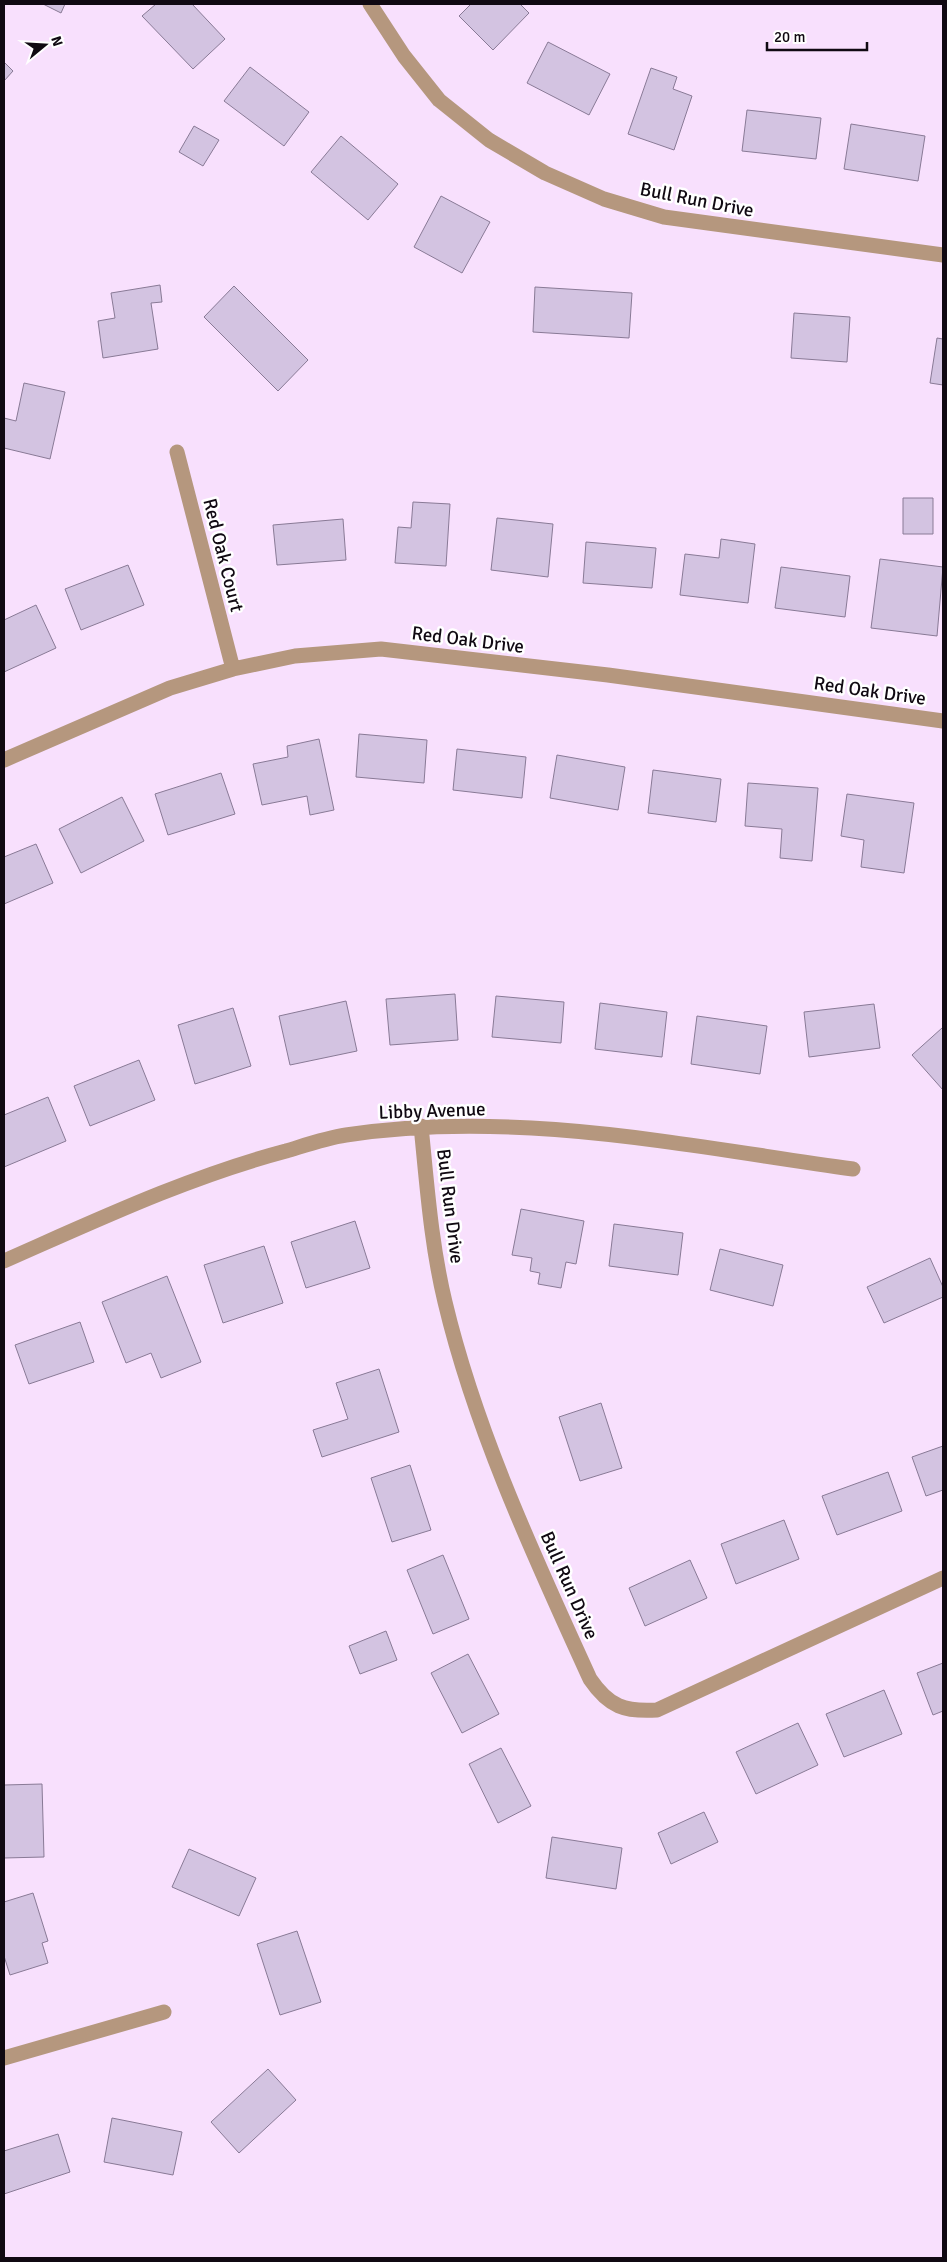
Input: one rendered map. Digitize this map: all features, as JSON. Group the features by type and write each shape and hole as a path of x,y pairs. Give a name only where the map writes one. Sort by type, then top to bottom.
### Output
{"street":[{"name":"Bull Run Drive","path":"370,4 404,56 439,100 489,140 545,174 604,199 664,217 943,255"},
{"name":"Red Oak Court","path":"177,452 233,669"},
{"name":"Red Oak Drive","path":"4,760 170,688 233,669 295,656 381,649 608,675 943,721"},
{"name":"Bull Run Drive","path":"421,1126 431,1228 439,1274 444,1301 469,1391 537,1562 590,1680 598,1690 623,1708 635,1711 657,1710 943,1578"},
{"name":"Libby Avenue","path":"4,1261 155,1194 249,1161 344,1135 421,1126 525,1128 596,1133 853,1169"},
{"path":"4,2058 164,2012"}],"building":[{"path":"43,4 65,4 61,13"},
{"path":"156,4 192,4 225,39 193,69 142,16"},
{"path":"471,4 520,4 529,13 493,50 459,16"},
{"path":"548,42 610,74 589,115 527,83"},
{"path":"4,62 13,71 4,81"},
{"path":"250,67 309,112 284,146 224,101"},
{"path":"651,68 677,77 673,89 692,96 674,150 628,134"},
{"path":"747,110 821,118 816,159 742,151"},
{"path":"851,124 925,136 918,181 844,169"},
{"path":"194,126 219,140 203,166 179,152"},
{"path":"341,136 398,184 368,220 311,172"},
{"path":"441,196 490,222 462,273 414,247"},
{"path":"160,285 162,302 151,303 158,349 103,358 98,321 115,318 111,293"},
{"path":"234,286 308,360 278,391 204,317"},
{"path":"535,287 632,293 629,338 533,332"},
{"path":"794,313 850,317 847,362 791,358"},
{"path":"937,338 943,339 943,385 930,383"},
{"path":"24,383 65,392 50,459 4,448 4,418 16,421"},
{"path":"903,498 933,498 933,534 903,534"},
{"path":"413,502 450,504 446,566 395,563 398,527 411,528"},
{"path":"497,518 553,524 548,577 491,570"},
{"path":"343,519 346,560 277,565 273,525"},
{"path":"721,539 755,544 748,603 680,595 685,554 719,558"},
{"path":"586,542 656,548 652,588 583,583"},
{"path":"880,559 943,567 937,636 871,628"},
{"path":"128,565 144,605 81,630 65,589"},
{"path":"781,567 850,576 845,617 775,608"},
{"path":"36,605 56,648 4,672 4,620"},
{"path":"359,734 427,740 424,783 356,777"},
{"path":"319,739 334,810 310,815 307,796 262,805 253,764 288,757 287,746"},
{"path":"457,749 526,757 522,798 453,790"},
{"path":"557,755 625,767 618,810 550,798"},
{"path":"653,770 721,779 716,822 648,813"},
{"path":"221,773 235,814 168,835 155,794"},
{"path":"748,783 818,788 812,861 780,858 782,829 745,826"},
{"path":"847,794 914,803 904,873 861,867 864,840 841,836"},
{"path":"122,797 144,841 81,873 59,829"},
{"path":"36,844 53,883 4,904 4,857"},
{"path":"455,994 458,1040 390,1045 386,999"},
{"path":"496,996 564,1002 561,1043 492,1037"},
{"path":"346,1001 357,1051 290,1065 279,1016"},
{"path":"600,1003 667,1012 662,1057 595,1049"},
{"path":"874,1004 880,1048 809,1057 804,1012"},
{"path":"233,1008 251,1066 195,1084 178,1025"},
{"path":"697,1016 767,1026 760,1074 691,1064"},
{"path":"942,1028 943,1030 943,1090 912,1055"},
{"path":"139,1060 155,1100 90,1126 74,1086"},
{"path":"48,1097 66,1141 4,1167 4,1115"},
{"path":"521,1209 584,1221 576,1264 566,1262 561,1288 538,1284 540,1273 530,1271 532,1258 512,1255"},
{"path":"355,1221 370,1268 306,1288 291,1242"},
{"path":"614,1224 683,1233 678,1275 609,1266"},
{"path":"264,1246 283,1303 223,1323 204,1265"},
{"path":"720,1249 783,1265 773,1306 710,1290"},
{"path":"930,1258 943,1287 943,1297 884,1323 867,1287"},
{"path":"167,1276 201,1362 161,1378 151,1353 126,1363 102,1302"},
{"path":"80,1322 94,1362 29,1384 15,1345"},
{"path":"379,1369 399,1432 322,1457 313,1430 348,1419 336,1383"},
{"path":"601,1403 622,1468 580,1481 559,1417"},
{"path":"943,1446 943,1490 926,1496 912,1457"},
{"path":"410,1465 431,1530 392,1542 371,1478"},
{"path":"888,1472 902,1511 837,1535 822,1496"},
{"path":"784,1520 799,1559 736,1584 721,1544"},
{"path":"443,1555 469,1619 433,1634 407,1570"},
{"path":"690,1560 707,1598 645,1626 629,1588"},
{"path":"386,1631 397,1660 360,1674 349,1646"},
{"path":"468,1654 499,1714 462,1733 431,1673"},
{"path":"943,1663 943,1711 933,1715 917,1673"},
{"path":"884,1690 902,1734 844,1757 826,1714"},
{"path":"798,1723 818,1765 756,1794 736,1752"},
{"path":"501,1748 531,1806 498,1823 469,1764"},
{"path":"42,1784 44,1857 4,1858 4,1785"},
{"path":"704,1812 718,1842 671,1864 658,1833"},
{"path":"552,1837 622,1848 616,1889 546,1878"},
{"path":"189,1849 256,1878 239,1916 172,1887"},
{"path":"33,1893 48,1941 42,1943 48,1963 10,1975 4,1956 4,1902"},
{"path":"297,1931 321,2002 280,2015 257,1944"},
{"path":"268,2069 296,2100 239,2153 211,2122"},
{"path":"112,2118 182,2132 173,2175 104,2162"},
{"path":"58,2134 70,2172 4,2194 4,2151"}]}
